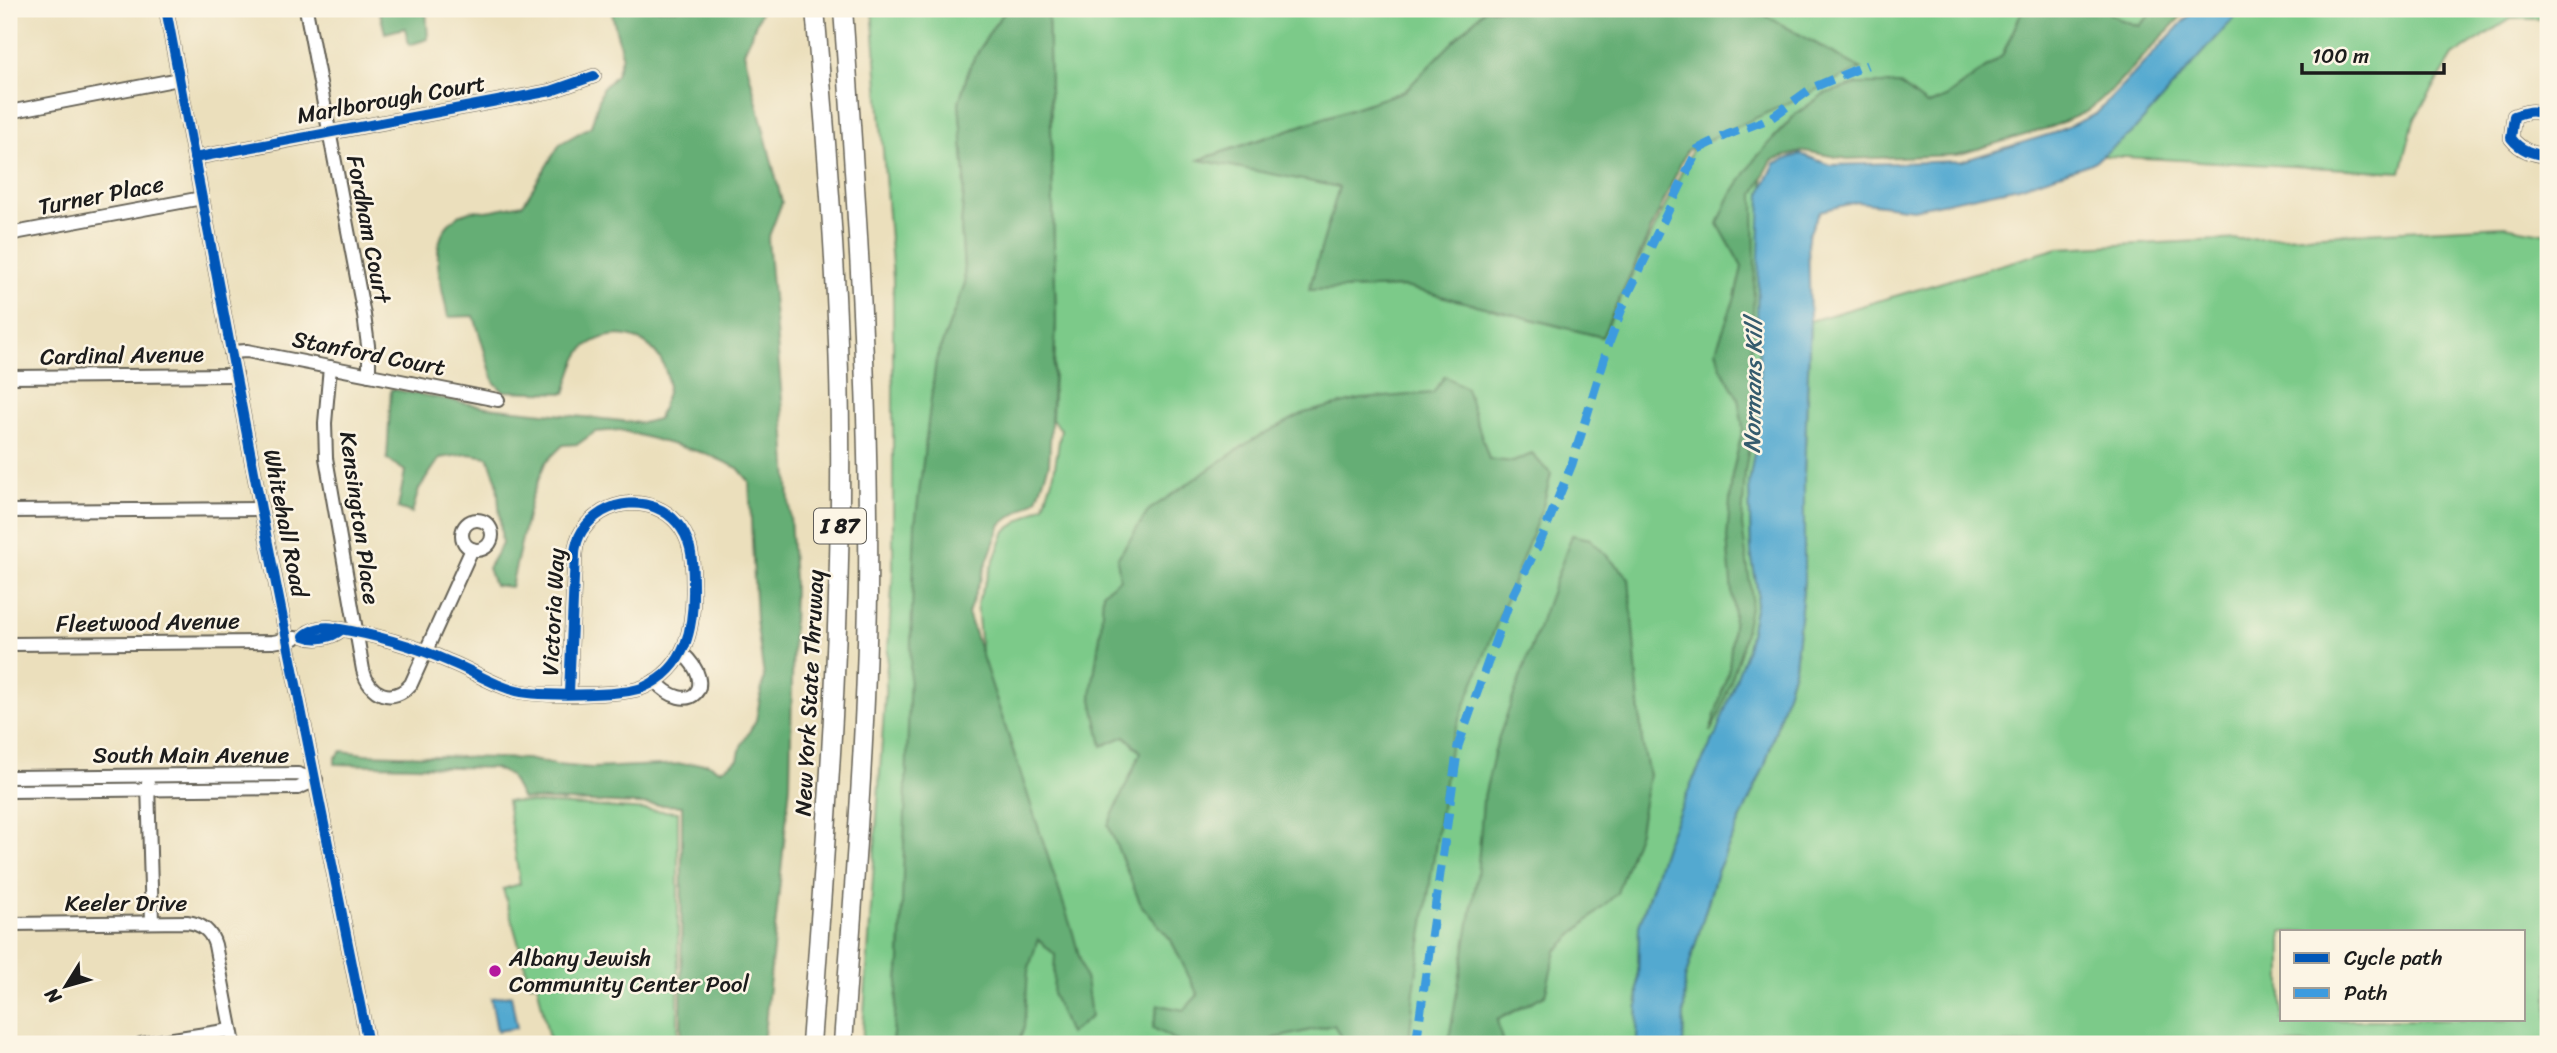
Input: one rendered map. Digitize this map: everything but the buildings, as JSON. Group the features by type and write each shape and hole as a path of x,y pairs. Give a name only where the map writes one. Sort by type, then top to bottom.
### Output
{"highway":[{"name":"New York State Thruway","path":"811,1044 834,706 839,597 840,445 834,222 816,9"},
{"name":"I 87","path":"843,9 864,328 868,563 860,799 843,1044"}],"street":[{"name":"Whitehall Road","path":"166,9 261,509 368,1044"},
{"name":"Fordham Court","path":"306,9 366,326 369,375"},
{"name":"Marlborough Court","path":"194,158 551,92 594,76"},
{"path":"9,112 179,79"},
{"path":"2548,119 2531,110 2514,116 2511,138 2517,145 2532,153 2548,156"},
{"name":"Turner Place","path":"9,234 202,198"},
{"name":"Stanford Court","path":"231,352 247,351 498,400"},
{"name":"Kensington Place","path":"330,367 325,423 326,452 365,678 372,689 383,695 395,696 409,687 426,653"},
{"name":"Cardinal Avenue","path":"9,377 236,375"},
{"name":"Victoria Way","path":"287,640 304,636 310,630 330,627 357,632 426,653 512,690 569,693 622,694 636,690 655,681 682,653 690,634 693,616 693,567 687,539 675,520 659,508 634,503 617,505 583,528 576,545 569,693"},
{"path":"9,511 261,509"},
{"path":"426,653 472,549"},
{"name":"Fleetwood Avenue","path":"9,645 287,640"},
{"path":"655,681 674,698 684,699 696,692 700,685 700,675 682,653"},
{"name":"South Main Avenue","path":"9,777 298,774 316,780"},
{"path":"147,776 152,922"},
{"name":"South Main Avenue","path":"9,791 298,788 316,780"},
{"name":"Keeler Drive","path":"9,924 152,922 195,923 206,928 215,945 234,1044"},
{"path":"141,1044 231,1030"}],"green space":[{"path":"379,9 426,9 428,39 409,45 405,28 385,33"},
{"path":"611,9 762,9 744,52 782,202 768,239 785,434 794,581 790,785 763,1044 681,1044 682,806 522,799 509,775 494,768 335,764 335,758 342,751 527,759 592,768 707,763 720,770 738,759 741,746 756,720 764,677 756,620 749,481 738,468 707,454 620,430 595,432 578,444 563,445 545,463 531,499 511,587 494,585 488,568 502,544 497,482 488,457 468,454 440,458 419,489 412,513 398,508 405,471 387,459 391,389 487,407 642,423 658,419 668,387 665,369 650,347 627,336 601,338 583,349 565,393 503,391 494,382 474,316 448,317 439,272 439,242 444,230 454,219 471,210 490,210 523,204 560,144 591,126 602,89 616,75 622,55"},
{"path":"872,9 1007,9 970,66 959,102 965,177 961,227 965,284 936,360 900,961 892,1044 862,1044 893,573 893,279"},
{"path":"1007,9 1048,9 1056,322 1049,464 1037,499 1001,524 968,613 1073,933 1087,986 1091,1017 1069,1034 1053,995 1055,955 1038,939 1028,971 1024,1028 1018,1044 892,1044 900,961 915,524 936,360 965,283 961,227 965,177 959,102 970,66"},
{"path":"1048,9 1485,9 1405,91 1201,159 1339,187 1310,290 1405,287 1602,337 1694,146 1860,68 1754,9 2023,9 2002,56 1946,97 1926,106 1899,84 1858,84 1824,94 1796,114 1765,147 1757,313 1761,408 1749,484 1751,553 1758,594 1746,654 1716,734 1666,843 1639,926 1637,1044 942,1044 990,758 977,604 1005,531 1044,505 1054,473 1061,429 1052,420 1056,322"},
{"path":"1485,9 1754,9 1861,69 1687,150 1602,337 1405,287 1309,290 1339,187 1199,160 1405,91"},
{"path":"2023,9 2104,9 2119,19 2139,26 2156,9 2188,9 2115,87 2088,111 2052,127 1957,155 1848,159 1804,151 1772,160 1754,194 1755,268 1751,355 1755,410 1745,472 1742,525 1752,598 1741,651 1720,713 1710,732 1729,668 1734,615 1727,539 1732,475 1743,428 1738,398 1721,368 1716,350 1735,297 1742,267 1718,224 1728,200 1754,160 1796,114 1824,94 1858,84 1899,84 1927,105 1946,97 2002,56"},
{"path":"2104,9 2156,9 2139,26 2119,19"},
{"path":"2227,9 2548,9 2548,19 2510,19 2453,56 2414,120 2401,172 2068,154"},
{"path":"2505,226 2548,234 2548,1044 1683,1044 1685,979 1717,872 1765,765 1795,667 1804,580 1804,474 1810,321 2058,248"},
{"path":"1445,376 1466,388 1489,459 1513,462 1532,454 1551,474 1543,506 1451,741 1414,991 1409,1044 1345,1044 1334,1025 1276,1038 1262,1044 1182,1044 1153,1028 1158,1005 1184,1010 1198,995 1171,940 1141,905 1108,825 1141,752 1125,736 1102,746 1091,695 1101,629 1103,592 1120,579 1117,559 1149,510 1252,440 1304,413 1361,399 1433,393"},
{"path":"1572,535 1590,539 1629,578 1642,741 1649,775 1639,831 1617,893 1556,951 1545,995 1497,1020 1503,1044 1448,1044 1477,877 1483,801 1497,742"},
{"path":"507,801 678,812 678,1044 554,1044 548,1035 537,983 530,984 503,889 520,884"}],"water":[{"path":"2195,9 2242,9 2131,134 2092,163 2019,187 1913,209 1857,202 1820,211 1808,236 1810,321 1804,474 1804,580 1795,667 1765,765 1717,872 1685,979 1683,1044 1637,1044 1639,926 1666,843 1716,734 1747,649 1758,594 1751,553 1749,484 1761,408 1757,313 1761,192 1775,163 1801,154 1830,165 1962,161 2054,133 2096,114"},
{"path":"511,995 517,1028 497,1031 491,998"}],"marked path":[{"path":"1416,1044 1458,746 1509,603 1543,535 1572,464 1609,343 1626,298 1698,149 1771,118 1812,88 1867,65"}],"cycle path":[{"path":"166,9 261,509 368,1044"},
{"path":"194,158 551,91 594,76"},
{"path":"2548,119 2540,113 2532,112 2514,116 2511,138 2528,151 2548,156"},
{"path":"341,630 323,638 304,636 314,630 330,627 378,637 422,651 497,684 524,692 600,694 644,687 670,669 679,657 692,616 693,571 690,548 685,534 667,514 643,504 615,506 596,516 580,535 575,554 569,693"}],"place":[{"name":"Albany Jewish Community Center Pool","path":"495,971"}],"water label":[{"name":"Normans Kill","path":"1753,386"}]}
